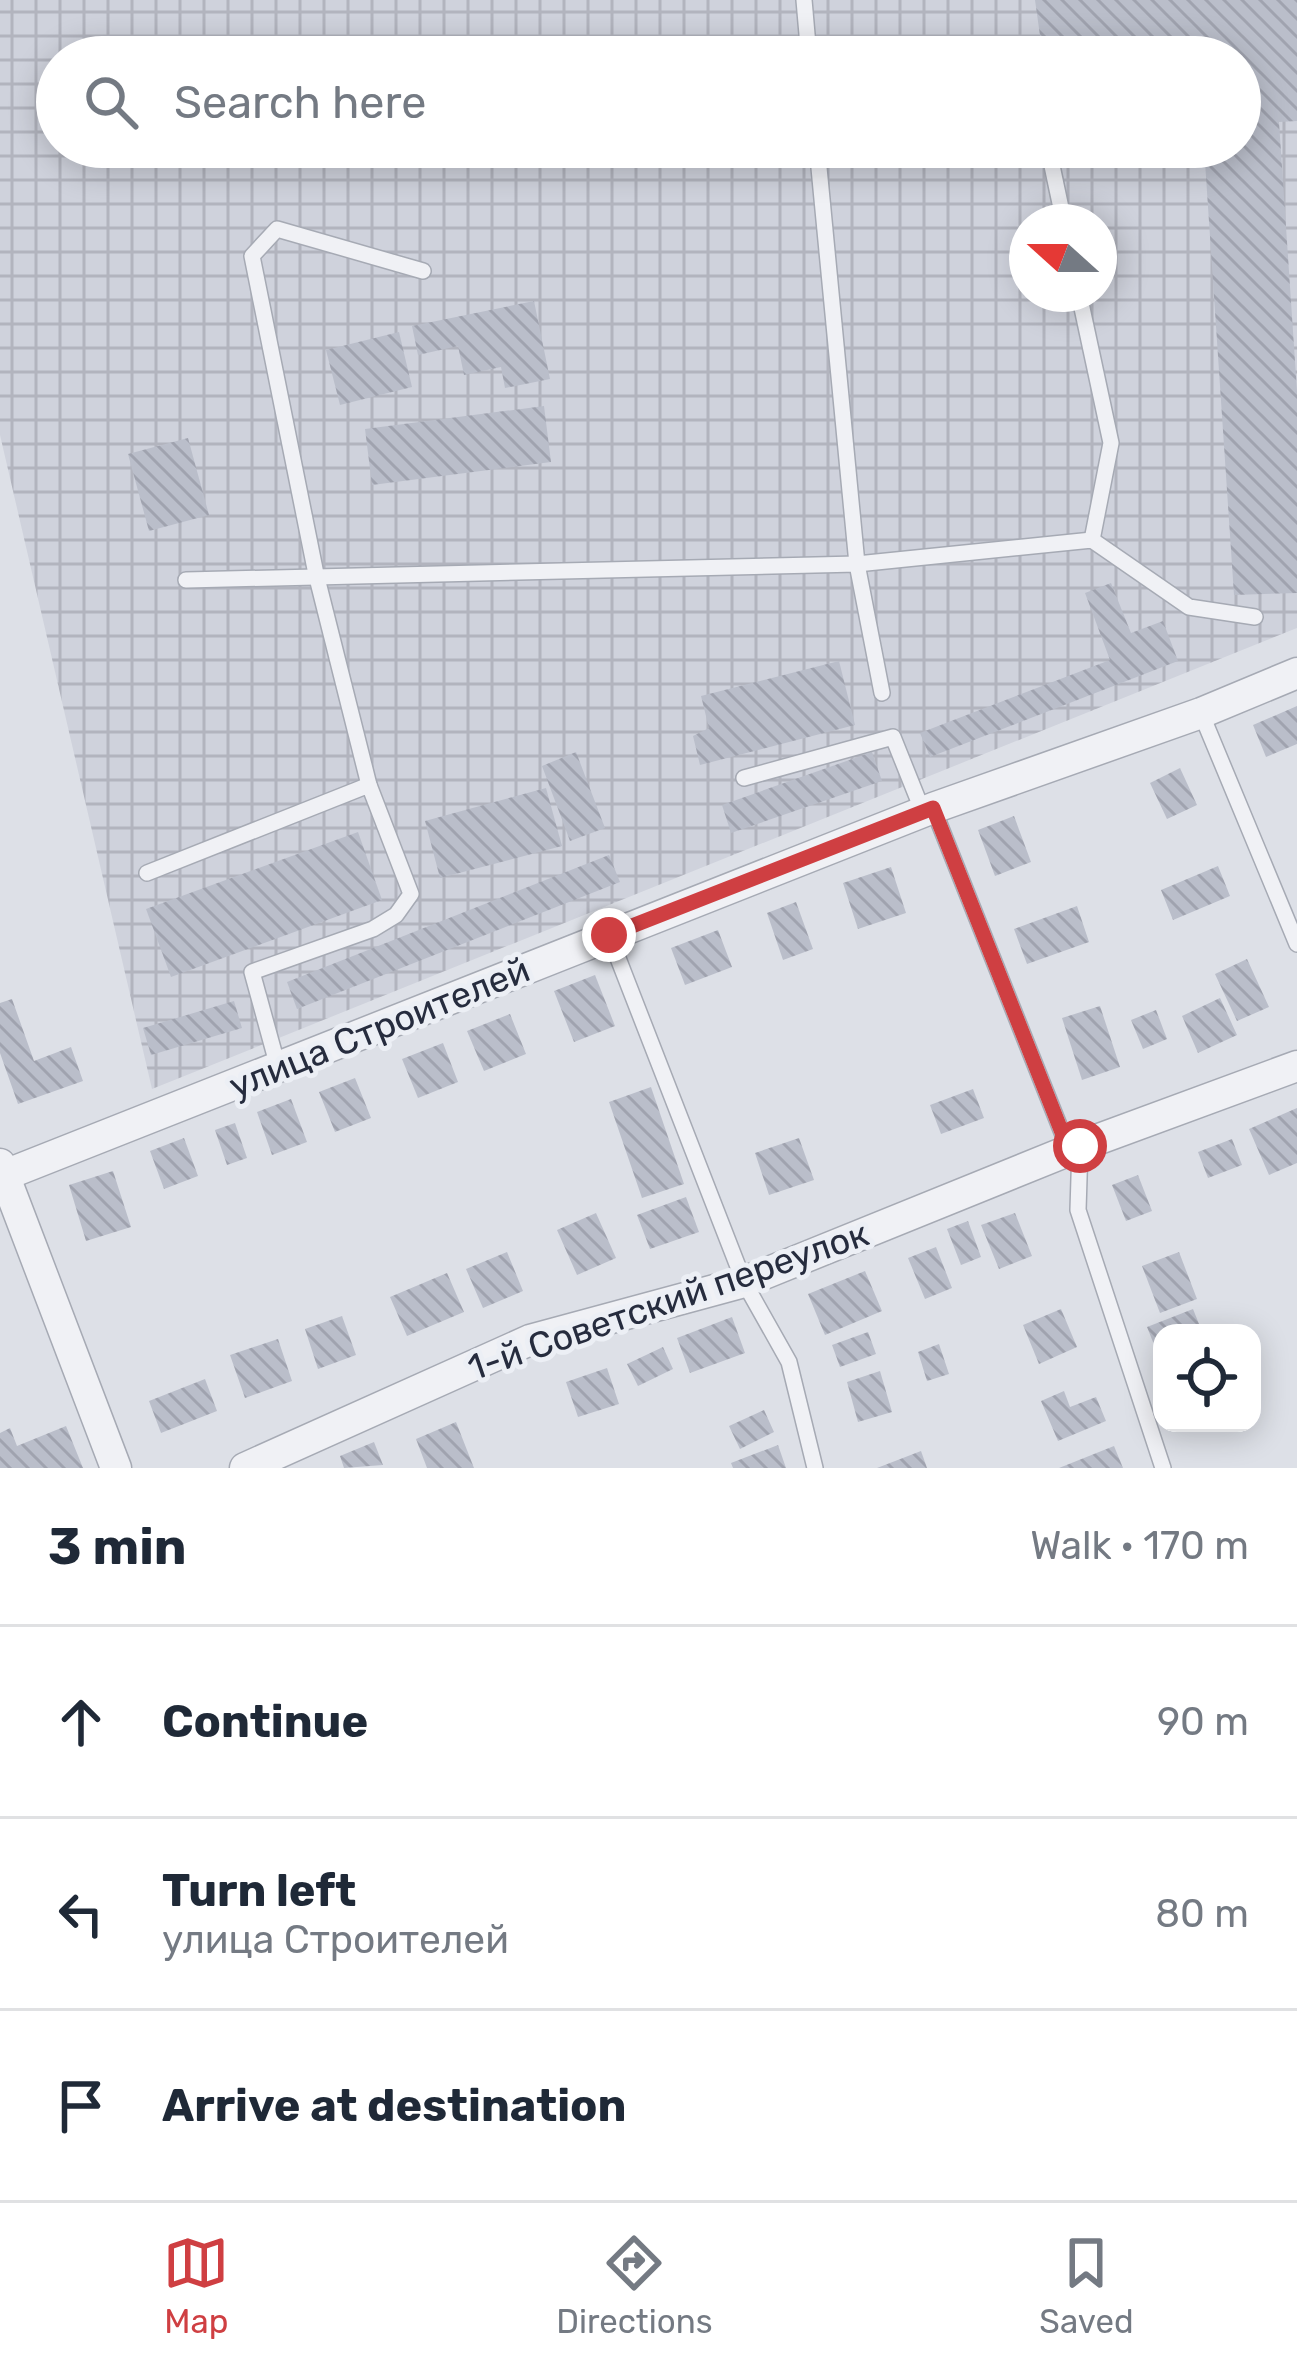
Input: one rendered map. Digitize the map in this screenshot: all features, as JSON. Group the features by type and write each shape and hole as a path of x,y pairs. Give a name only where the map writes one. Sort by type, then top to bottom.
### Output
{"street":[{"name":"улица Строителей","path":"2,1172 928,810 1201,713 1297,673"},
{"name":"1-й Советский переулок","path":"245,1468 530,1340 744,1282 1080,1146 1297,1066"},
{"path":"2,1172 116,1468"}],"lane":[{"path":"804,0 807,36"},
{"path":"819,168 856,563 882,693"},
{"path":"1052,168 1060,204"},
{"path":"278,1067 252,972 373,928 396,916 411,894 369,785 316,574 252,256 277,229 424,271"},
{"path":"1083,312 1111,443 1092,540"},
{"path":"186,580 856,563 1092,540 1189,607 1255,617"},
{"path":"1201,713 1297,944"},
{"path":"744,778 893,736 1063,1135 1080,1146 1078,1210 1162,1468"},
{"path":"147,873 369,785"},
{"path":"609,935 744,1282 788,1362 815,1468"}],"shaded area":[{"path":"0,0 1297,0 1297,628 152,1089 0,435"}],"building":[{"path":"1035,0 1297,0 1297,121 1279,122 1297,391 1297,593 1234,595 1205,168 1261,168 1261,36 1040,36"},
{"path":"534,301 550,379 505,388 501,367 464,375 458,346 418,355 412,326"},
{"path":"399,332 412,387 340,405 326,350"},
{"path":"544,406 551,462 372,485 365,429"},
{"path":"188,438 209,515 149,531 128,454"},
{"path":"1111,583 1131,633 1163,621 1178,661 930,757 920,733 1110,660 1085,593"},
{"path":"839,661 855,725 700,765 693,736 709,728 701,696"},
{"path":"1297,706 1297,744 1266,757 1253,725"},
{"path":"576,752 605,828 570,841 542,766"},
{"path":"872,752 882,781 731,833 722,805"},
{"path":"1180,768 1197,805 1167,819 1150,783"},
{"path":"546,788 562,846 440,878 425,821"},
{"path":"1014,816 1031,862 995,876 978,830"},
{"path":"358,832 382,900 171,977 146,909"},
{"path":"609,855 620,882 297,1009 287,982"},
{"path":"1218,866 1230,896 1173,920 1161,890"},
{"path":"891,867 906,913 858,929 843,883"},
{"path":"796,902 813,949 783,960 767,913"},
{"path":"1077,906 1089,942 1027,964 1014,929"},
{"path":"718,930 732,967 685,985 671,948"},
{"path":"1247,959 1269,1007 1237,1021 1215,974"},
{"path":"595,975 615,1026 574,1042 554,991"},
{"path":"1220,998 1237,1035 1198,1053 1182,1016"},
{"path":"12,999 34,1061 71,1047 83,1081 18,1104 0,1053 0,1003"},
{"path":"234,1001 242,1028 151,1055 143,1028"},
{"path":"1100,1006 1120,1067 1082,1080 1062,1018"},
{"path":"1156,1010 1167,1039 1143,1049 1131,1020"},
{"path":"510,1014 526,1054 484,1071 467,1031"},
{"path":"443,1043 458,1082 418,1098 402,1059"},
{"path":"355,1078 371,1118 335,1132 319,1092"},
{"path":"651,1087 684,1184 642,1198 609,1102"},
{"path":"973,1089 984,1118 941,1134 930,1105"},
{"path":"291,1099 307,1142 272,1155 257,1112"},
{"path":"1297,1108 1297,1163 1269,1175 1249,1129"},
{"path":"235,1123 247,1158 227,1165 215,1130"},
{"path":"184,1138 198,1176 164,1189 150,1151"},
{"path":"799,1138 814,1180 769,1195 755,1153"},
{"path":"1232,1139 1242,1165 1208,1178 1198,1152"},
{"path":"113,1171 131,1227 86,1241 69,1185"},
{"path":"1138,1175 1152,1211 1126,1221 1112,1185"},
{"path":"686,1197 699,1232 650,1249 637,1215"},
{"path":"596,1213 616,1258 577,1275 557,1230"},
{"path":"1015,1213 1032,1256 999,1269 981,1225"},
{"path":"968,1221 981,1257 961,1265 947,1229"},
{"path":"936,1247 952,1288 925,1299 908,1258"},
{"path":"507,1252 523,1291 483,1308 466,1269"},
{"path":"1179,1252 1197,1299 1160,1313 1142,1266"},
{"path":"865,1271 882,1311 825,1335 808,1294"},
{"path":"447,1273 464,1312 407,1336 390,1297"},
{"path":"1061,1309 1077,1347 1039,1364 1023,1325"},
{"path":"1193,1309 1199,1324 1155,1324"},
{"path":"342,1316 356,1355 318,1369 305,1329"},
{"path":"732,1317 745,1353 690,1373 677,1338"},
{"path":"868,1332 876,1354 840,1367 832,1345"},
{"path":"278,1339 292,1381 245,1398 230,1355"},
{"path":"939,1344 949,1374 927,1381 918,1352"},
{"path":"663,1347 673,1369 638,1386 627,1364"},
{"path":"607,1368 619,1404 578,1417 566,1382"},
{"path":"880,1371 892,1412 858,1422 847,1382"},
{"path":"205,1379 217,1411 161,1433 149,1401"},
{"path":"1064,1391 1070,1407 1096,1397 1106,1421 1058,1441 1041,1401"},
{"path":"764,1410 774,1432 740,1449 729,1426"},
{"path":"456,1422 474,1468 427,1468 416,1439"},
{"path":"66,1426 83,1468 0,1468 0,1433 10,1428 17,1446"},
{"path":"374,1442 383,1465 344,1468 340,1456"},
{"path":"778,1445 786,1468 733,1468 731,1463"},
{"path":"1114,1446 1123,1468 1059,1468"},
{"path":"921,1451 927,1468 877,1468"}],"route":[{"path":"609,935 933,808 1063,1135 1080,1146"}]}
